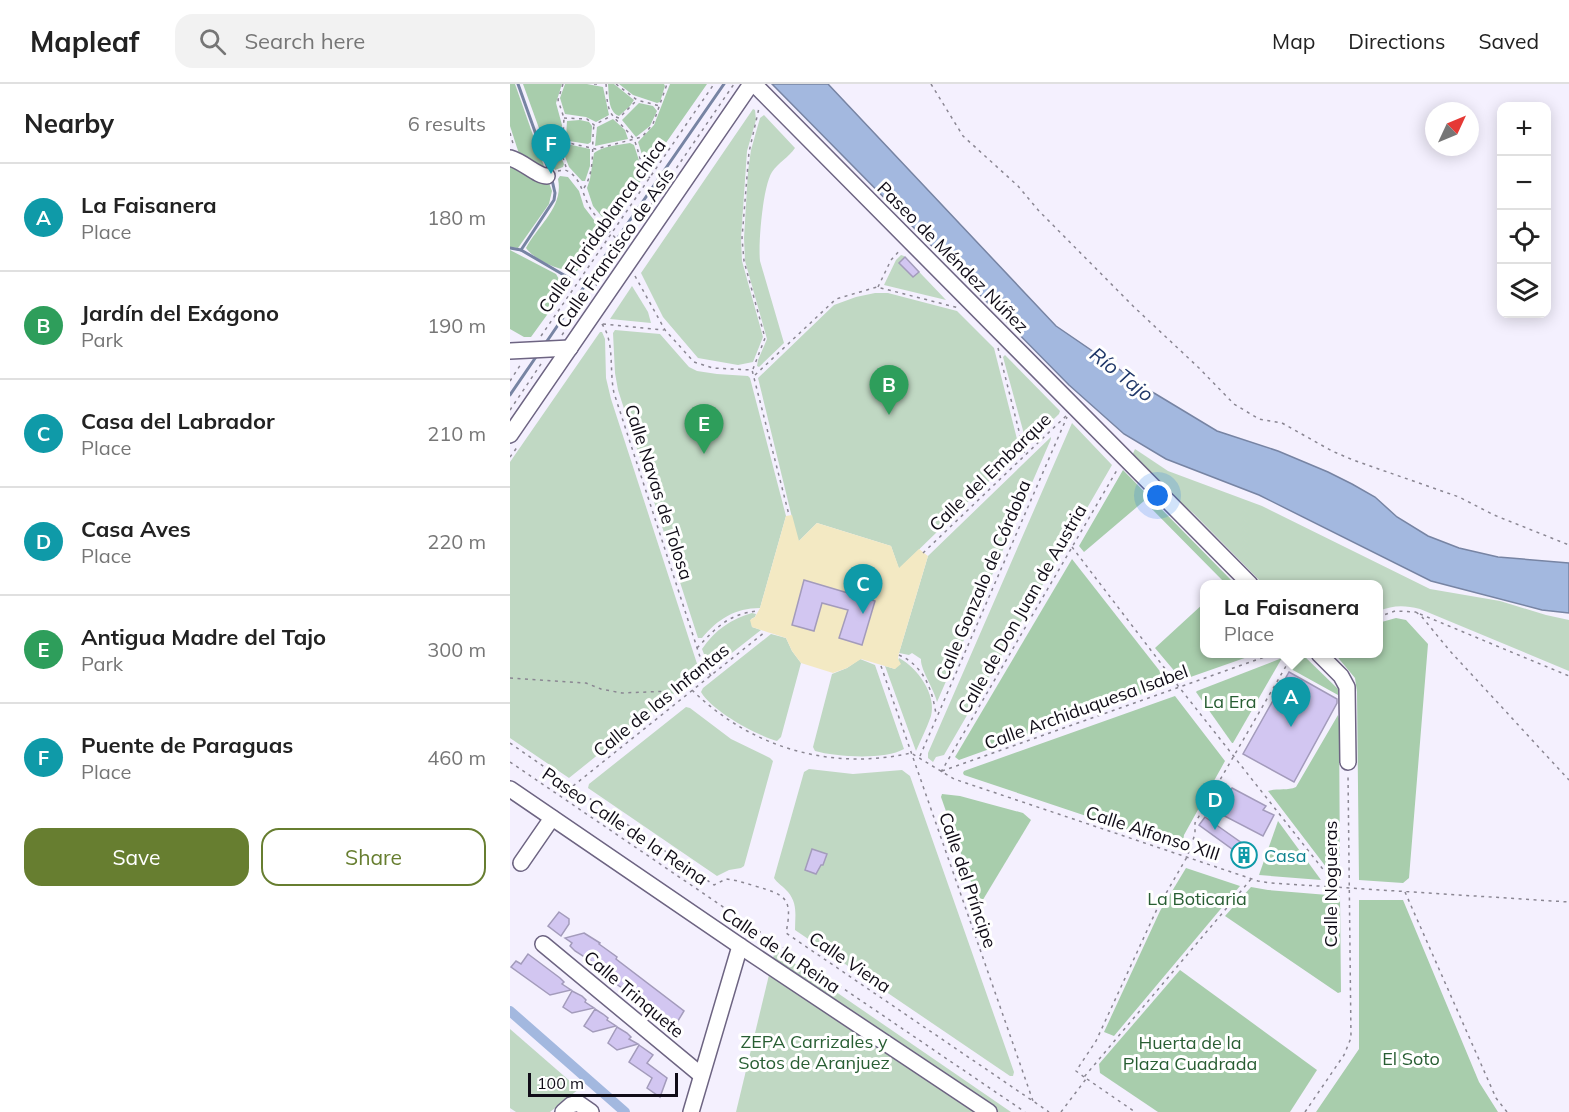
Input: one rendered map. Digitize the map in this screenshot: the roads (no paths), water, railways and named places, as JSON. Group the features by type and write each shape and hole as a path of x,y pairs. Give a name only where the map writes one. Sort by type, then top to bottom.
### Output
{"street":[{"name":"Paseo de Méndez Núñez","path":"756,87 1245,580"},
{"name":"Calle Francisco de Asís","path":"510,435 570,348 597,320 630,261 756,87"},
{"path":"510,158 521,161 539,174 551,174"},
{"path":"510,351 570,348"},
{"path":"1323,658 1341,676 1347,687 1348,762"},
{"name":"Calle de la Reina","path":"510,789 989,1112"},
{"path":"521,862 552,818"},
{"name":"Calle Trinquete","path":"543,944 701,1075"},
{"name":"Calle Trinquete","path":"691,1112 740,946"},
{"path":"564,1112 571,1105 578,1103 591,1112"}],"water":[{"name":"Río Tajo","path":"772,84 828,84 1056,326 1154,393 1217,431 1278,451 1352,484 1375,497 1397,517 1428,536 1459,548 1498,557 1569,563 1569,613 1542,610 1431,581 1259,495 1166,459 1124,434 1069,385"}],"waterway":[{"path":"518,84 549,171"},
{"path":"619,236 724,84"},
{"path":"552,180 554,200 521,250 569,278"},
{"path":"545,344 614,243"},
{"path":"510,248 521,250"},
{"path":"510,395 538,354"},
{"path":"510,1011 625,1112"}],"place":[{"name":"Puente de Paraguas","path":"551,174"},
{"name":"Jardín del Exágono","path":"889,415"},
{"name":"Antigua Madre del Tajo","path":"704,454"},
{"name":"Casa del Labrador","path":"863,614"},
{"name":"La Faisanera","path":"1291,727"},
{"name":"Casa Aves","path":"1215,830"},
{"name":"Casa","path":"1244,855"}],"park label":[{"name":"La Era","path":"1230,701"},
{"name":"La Boticaria","path":"1197,898"},
{"name":"ZEPA Carrizales y Sotos de Aranjuez","path":"814,1051"},
{"name":"Huerta de la Plaza Cuadrada","path":"1190,1052"},
{"name":"El Soto","path":"1411,1058"}]}
